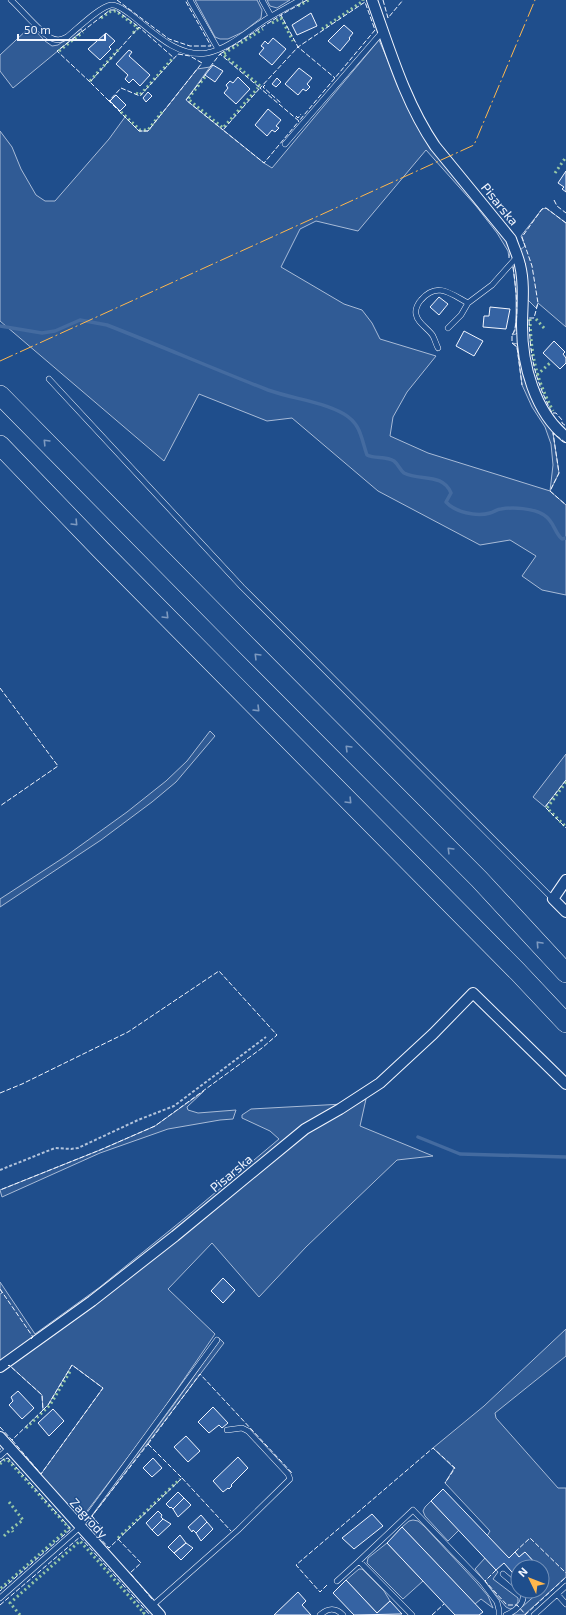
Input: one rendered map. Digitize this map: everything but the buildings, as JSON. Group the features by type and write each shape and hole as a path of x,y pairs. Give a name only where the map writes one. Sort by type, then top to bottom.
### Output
{"highway":[{"path":"0,395 479,879 566,973"},
{"path":"0,445 96,545 518,972 566,1023"}],"street":[{"name":"Pisarska","path":"372,0 409,100 426,132 435,146 511,239 518,256 522,276 522,343 530,377 536,396 549,418 566,436"},
{"path":"566,880 553,898 566,912"},
{"name":"Pisarska","path":"0,1367 92,1301 175,1236 305,1129 340,1109 380,1083 433,1034 473,993 566,1084"},
{"name":"Zagrody","path":"0,1437 160,1615"}],"lane":[{"path":"11,0 46,35 56,40 62,40 67,37 101,9 112,5 117,6 127,12 163,40 182,51 206,53 218,49 300,0"},
{"path":"190,0 218,49"},
{"path":"262,0 271,16"},
{"path":"285,144 383,31"},
{"path":"448,328 461,315 468,304 492,285 518,256"},
{"path":"438,348 432,335 415,314 419,302 429,292 441,290 468,304"},
{"path":"49,379 242,587 553,898"},
{"path":"0,1598 80,1527 217,1340"},
{"path":"152,1607 238,1530 290,1480 288,1474 248,1431 242,1428 228,1430"},
{"path":"0,1456 10,1448"},
{"path":"337,1581 413,1510 482,1582 497,1602 500,1610 499,1615"},
{"path":"359,1561 412,1615"},
{"path":"503,1574 510,1580"},
{"path":"534,1615 566,1586"},
{"path":"557,1594 566,1604"},
{"path":"506,1615 518,1607 523,1599"},
{"path":"320,1615 324,1611 331,1608 338,1610 343,1615"}],"path":[{"path":"0,1170 55,1148 71,1150 78,1148 138,1120 166,1110 266,1037"}],"shaded area":[{"path":"195,0 257,0 262,10 261,18 243,32 228,39 220,39 215,37"},
{"path":"267,0 290,0 277,8 270,6"},
{"path":"31,26 45,41 52,46 58,45 81,29 82,31 13,88 0,71 0,55"},
{"path":"379,40 406,102 507,240 510,253 509,258 508,251 497,233 476,206 426,150 358,231 316,221 300,229 281,267 344,304 362,310 372,323 380,339 436,356 407,392 393,417 390,436 428,453 550,491 566,505 566,595 542,590 522,576 536,556 510,540 480,545 378,491 292,418 267,421 199,394 164,461 0,321 0,131 12,147 21,169 36,195 45,201 55,201 109,139 125,117 139,131 148,131 197,69 210,67 186,100 272,168"},
{"path":"546,208 566,223 566,327 538,303 536,308 527,299 520,250 525,246 521,236 542,209"},
{"path":"516,266 518,277 519,331 512,335 515,331 516,314 516,293 513,267"},
{"path":"512,343 518,344 553,433 559,473 550,491 553,465 551,444 545,427 532,407 522,385 517,347"},
{"path":"210,731 215,736 176,782 101,840 0,907 0,899 66,856 127,812 166,781 187,761"},
{"path":"566,754 566,780 545,807 533,797"},
{"path":"204,1091 187,1107 188,1110 198,1113 236,1110 233,1119 168,1129 100,1153 2,1197 0,1190 155,1126"},
{"path":"366,1099 360,1126 433,1156 397,1160 306,1247 259,1297 212,1243 168,1289 215,1334 154,1423 84,1515 78,1518 24,1457 24,1455 41,1474 103,1388 72,1365 48,1405 43,1410 42,1395 9,1365 310,1130"},
{"path":"343,1104 144,1257 0,1364 0,1294 2,1293 0,1289 0,1282 35,1334 100,1287 279,1139 270,1131 242,1118 242,1115 251,1109"},
{"path":"566,1329 566,1356 495,1413 496,1418 558,1488 566,1488 566,1577 550,1591 550,1559 531,1559 525,1552 519,1557 515,1552 509,1558 487,1536 490,1531 445,1483 454,1468 433,1448 484,1406"},
{"path":"220,1339 224,1343 92,1516 95,1520 91,1522 92,1514 173,1406"},
{"path":"431,1501 459,1530 448,1541 425,1516 423,1511"},
{"path":"409,1521 418,1521 424,1526 477,1583 488,1596 493,1608 481,1599 475,1604 402,1527"},
{"path":"387,1543 423,1581 403,1599 367,1563 368,1558"},
{"path":"485,1558 498,1572 493,1579 510,1592 510,1599 518,1599 518,1602 514,1608 510,1609 506,1607 475,1569"},
{"path":"359,1569 362,1569 384,1591 390,1601 377,1613 346,1580"},
{"path":"531,1599 542,1599 524,1615 513,1615"}],"waterway":[{"path":"0,326 42,333 55,331 80,320 107,325 268,390 326,406 344,414 354,422 360,432 367,455 391,459 404,473 417,477 430,478 443,483 451,493 446,502 450,506 460,511 472,514 490,513 498,509 506,508 534,511 547,517 559,536 562,539 566,538"},
{"path":"418,1137 460,1154 566,1157"}],"hedge":[{"path":"298,6 309,0"},
{"path":"322,29 363,0"},
{"path":"101,18 111,11 116,11 138,28 131,35"},
{"path":"272,23 281,18 293,41"},
{"path":"260,86 223,54 263,29"},
{"path":"59,51 83,32"},
{"path":"90,81 119,49"},
{"path":"136,93 140,95 173,58"},
{"path":"205,77 188,99 223,128 258,88"},
{"path":"121,112 140,130 148,130 162,112"},
{"path":"555,173 566,157"},
{"path":"530,319 533,356 542,388 553,411"},
{"path":"536,319 545,329"},
{"path":"537,375 551,362"},
{"path":"566,782 547,808 566,827"},
{"path":"26,1428 50,1405 71,1370"},
{"path":"0,1464 4,1460 8,1460 69,1528 0,1589"},
{"path":"118,1538 180,1479"},
{"path":"9,1502 23,1520 11,1529 13,1532"},
{"path":"4,1536 9,1531 11,1533"},
{"path":"20,1615 10,1603 80,1541 144,1613 141,1615"}],"fence":[{"path":"117,0 169,39 190,46 211,46 185,0"},
{"path":"307,0 281,15 298,47 260,88 299,121 375,30 365,2 298,47 335,78"},
{"path":"383,0 388,18 403,0"},
{"path":"90,82 57,51 110,10 116,10 139,27"},
{"path":"220,54 281,15"},
{"path":"109,101 90,82 139,27 174,58"},
{"path":"178,54 190,56 202,63 148,131 139,131 109,101 121,88 140,96 178,54"},
{"path":"210,67 220,54 260,88 223,130 264,163 299,121"},
{"path":"206,74 186,100 223,130"},
{"path":"265,85 263,87 281,103"},
{"path":"296,116 298,118 301,114"},
{"path":"554,200 557,206 566,213"},
{"path":"566,223 546,208 542,209 522,237 532,266 538,303 534,318 529,318 530,344 534,367 552,413 556,413 562,420 562,423 566,426"},
{"path":"513,267 517,312 515,329 512,335 512,343 517,347 522,385"},
{"path":"566,443 553,433 559,473 550,491 566,505"},
{"path":"0,688 58,766 0,806"},
{"path":"566,780 545,807 566,828"},
{"path":"0,1093 22,1084 128,1032 219,971 277,1035 262,1048 155,1126 0,1190"},
{"path":"0,1289 33,1337 30,1340"},
{"path":"0,1427 12,1440 43,1410 42,1395 9,1365 8,1366"},
{"path":"12,1440 41,1474 103,1388 72,1365 48,1405 43,1410"},
{"path":"148,1444 200,1374 292,1473"},
{"path":"148,1444 182,1478 109,1548 96,1534 102,1528 92,1516 148,1444"},
{"path":"327,1585 320,1592 296,1565 433,1448 455,1468 445,1483"},
{"path":"0,1462 8,1458 71,1529 0,1591"},
{"path":"182,1478 231,1531"},
{"path":"0,1605 80,1537 150,1615"},
{"path":"515,1552 530,1538 566,1573"},
{"path":"118,1539 141,1563 130,1573 152,1599"},
{"path":"496,1570 485,1581 507,1605 517,1605 525,1614"},
{"path":"525,1615 566,1577"},
{"path":"432,1615 444,1604"}],"power":[{"path":"0,361 474,145 535,0"}]}
